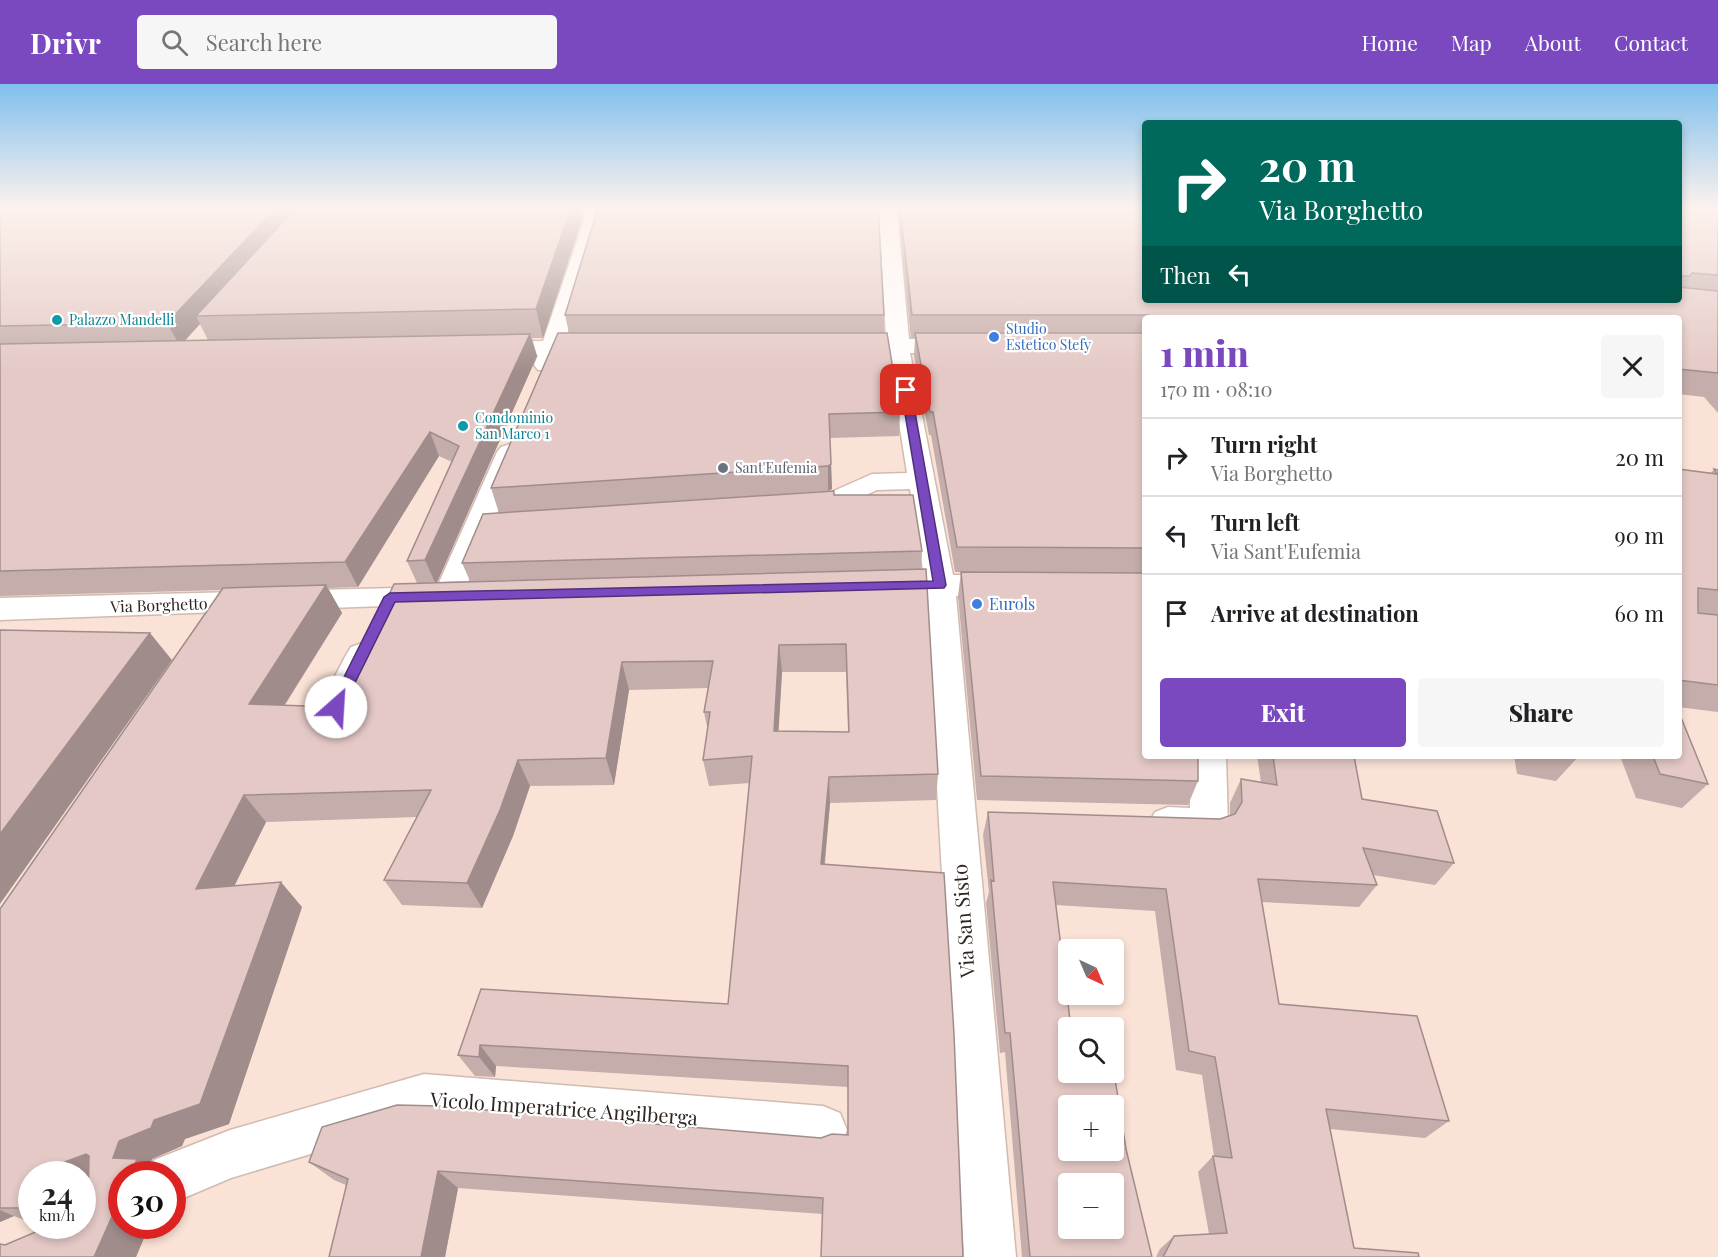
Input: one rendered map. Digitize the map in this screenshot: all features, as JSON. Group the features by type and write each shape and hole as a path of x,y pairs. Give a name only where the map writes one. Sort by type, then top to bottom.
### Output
{"street":[{"path":"536,389 554,347 580,263"},
{"name":"Via San Sisto","path":"892,263 898,346 940,585 974,818 980,1139 990,1257"},
{"path":"827,346 980,346"},
{"path":"471,349 613,347"},
{"path":"448,596 490,524 518,431"},
{"path":"775,505 835,501 872,482 923,480"},
{"path":"858,586 1031,585"},
{"name":"Via Borghetto","path":"0,609 483,595"},
{"path":"336,707 390,597"},
{"path":"211,632 231,603"},
{"path":"1129,822 1209,824 1208,759"},
{"name":"Vicolo Imperatrice Angilberga","path":"186,1172 230,1154 424,1097 823,1130"}],"building":[{"path":"0,263 224,263 167,323 0,326"},
{"path":"245,263 552,263 536,309 196,316"},
{"path":"581,263 881,263 884,315 565,315"},
{"path":"906,263 1142,263 1142,303 1682,303 1682,287 1718,291 1718,373 1682,369 1682,315 912,315"},
{"path":"1682,263 1718,263 1718,275 1692,273 1690,276 1682,276"},
{"path":"558,333 887,333 900,412 829,414 831,464 828,466 491,488"},
{"path":"915,333 1142,333 1142,548 957,547 933,412 930,412"},
{"path":"530,334 425,560 407,561 459,446 430,432 345,562 0,571 0,344"},
{"path":"1714,469 1718,470 1718,590 1698,588 1698,613 1718,615 1718,685 1682,680 1682,470 1717,474"},
{"path":"834,491 834,495 913,495 922,551 462,563 483,514"},
{"path":"926,569 938,774 829,777 821,864 944,873 954,1034 963,1257 821,1257 823,1198 438,1171 421,1257 329,1257 348,1179 309,1162 322,1127 397,1105 440,1106 821,1138 832,1134 848,1135 848,1066 480,1045 479,1057 458,1055 481,989 728,1004 752,756 703,760 710,712 704,712 713,661 622,662 606,758 518,760 500,810 467,883 384,880 431,790 244,795 196,889 281,882 200,1104 154,1120 151,1128 119,1141 113,1158 137,1159 136,1161 108,1161 108,1226 94,1257 0,1257 0,1244 5,1245 19,1239 96,1239 96,1161 89,1161 89,1156 86,1154 67,1161 18,1161 18,1208 0,1208 0,909 223,588 326,585 249,704 337,707 394,584","holes":["846,644 849,732 774,731 779,645"]},
{"path":"961,572 1142,573 1142,759 1198,759 1198,781 981,776"},
{"path":"0,630 150,633 0,834"},
{"path":"1682,720 1708,784 1660,774 1654,759 1682,759"},
{"path":"1273,759 1355,759 1362,799 1437,811 1454,863 1363,848 1377,885 1258,879 1279,1004 1417,1016 1449,1121 1326,1109 1354,1248 1418,1253 1419,1257 1163,1257 1174,1236 1227,1233 1213,1156 1232,1158 1215,1057 1189,1051 1166,889 1053,882 1060,939 1058,939 1058,1005 1068,1005 1070,1017 1058,1017 1058,1083 1116,1083 1118,1095 1058,1095 1058,1161 1124,1161 1124,1136 1152,1257 1030,1257 1010,1033 1005,1033 991,880 994,881 988,812 1220,819 1235,814 1242,802 1241,779 1277,785"}],"place":[{"name":"Palazzo Mandelli","path":"57,320"},
{"name":"Studio Estetico Stefy","path":"994,337"},
{"name":"Condominio San Marco 1","path":"463,426"},
{"name":"Sant'Eufemia","path":"723,468"},
{"name":"Eurols","path":"977,604"}],"route":[{"path":"336,707 390,597 940,585 906,390"}]}
